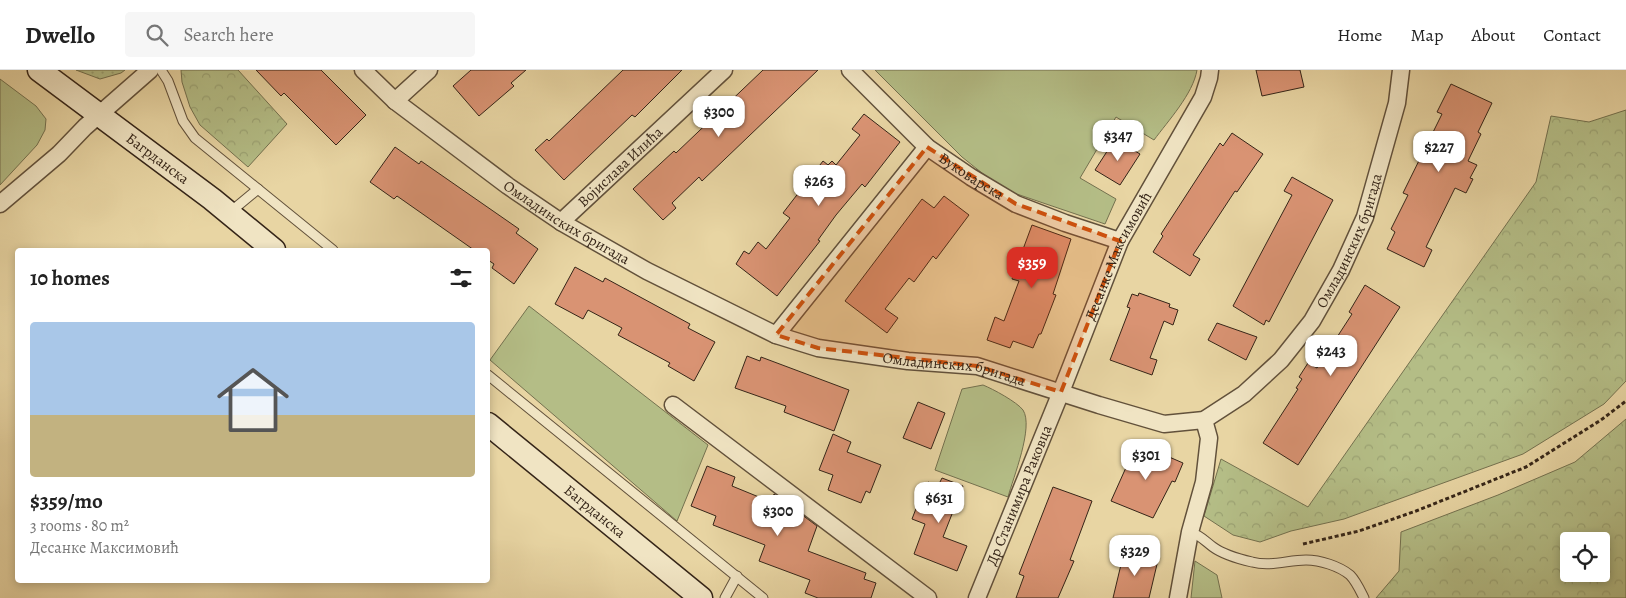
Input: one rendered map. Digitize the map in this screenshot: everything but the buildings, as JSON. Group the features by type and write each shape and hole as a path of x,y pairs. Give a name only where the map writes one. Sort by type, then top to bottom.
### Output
{"main road":[{"name":"Багрданска","path":"39,70 272,248"},
{"name":"Багрданска","path":"490,426 701,598"}],"street":[{"path":"0,204 59,154 85,126 150,70"},
{"name":"Омладинских бригада","path":"364,70 394,101 508,186 562,222 646,271 776,335 818,348 908,361 977,366 1164,424 1204,420 1244,394 1281,360 1312,321 1341,270 1365,217 1397,103 1401,70"},
{"path":"394,101 429,70"},
{"name":"Војислава Илића","path":"562,222 724,70"},
{"name":"Вуковарска","path":"850,70 927,147 971,177 1016,204 1120,241"},
{"name":"Десанке Максимовић","path":"1061,392 1120,241 1203,98 1210,78 1210,70"},
{"path":"776,335 927,147"},
{"name":"Др Станимира Раковца","path":"976,598 1061,392"},
{"path":"673,405 928,598"},
{"path":"1178,598 1190,532 1204,482 1209,438 1204,420"}],"lane":[{"path":"161,70 168,81 183,121 195,138 331,248"},
{"path":"228,213 258,189"},
{"path":"490,377 763,598"},
{"path":"1190,532 1198,535 1213,548 1254,563 1274,565 1307,560 1326,563 1350,575 1364,598"},
{"path":"725,598 737,576"}],"path":[{"path":"1299,545 1367,528 1416,511 1526,467 1601,420 1626,401"}],"highlighted area":[{"path":"927,147 1016,204 1120,241 1061,392 977,366 818,348 776,335"}],"green space":[{"path":"76,70 125,70 100,79"},
{"path":"181,70 238,70 287,124 248,167 200,125 190,107 182,82"},
{"path":"875,70 1197,70 1195,79 1185,98 1154,140 1116,117 1080,178 1116,199 1105,224 1002,189 962,157"},
{"path":"0,79 36,106 46,119 45,130 37,145 0,185"},
{"path":"1626,110 1626,381 1604,404 1523,454 1344,519 1291,531 1260,542 1233,535 1204,516 1221,459 1308,507 1536,182 1551,116 1589,122"},
{"path":"529,306 708,445 677,521 490,360"},
{"path":"983,385 1016,403 1023,410 1026,418 1024,440 1008,497 935,470 962,389"},
{"path":"1626,419 1626,598 1376,598 1399,571 1401,532 1498,495 1575,462"},
{"path":"1195,561 1217,575 1222,598 1191,598"}]}
